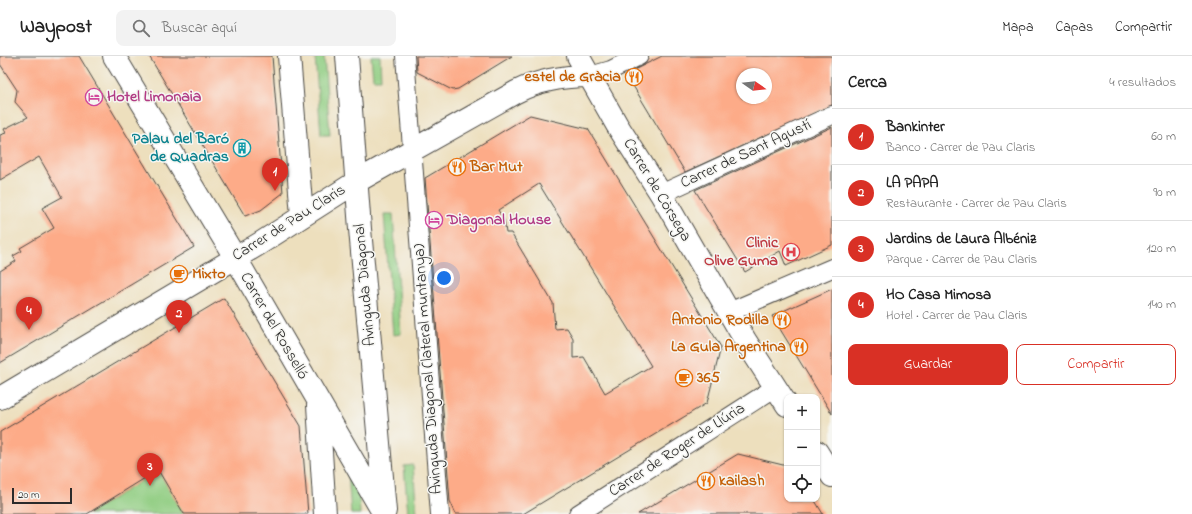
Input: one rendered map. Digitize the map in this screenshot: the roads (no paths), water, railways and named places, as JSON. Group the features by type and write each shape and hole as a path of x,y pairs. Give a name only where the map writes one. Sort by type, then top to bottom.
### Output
{"main road":[{"name":"Carrer del Rosselló","path":"114,56 235,258 385,514"},
{"path":"289,56 302,216"},
{"name":"Avinguda Diagonal","path":"347,56 356,182 385,514"},
{"name":"Carrer de Còrsega","path":"578,56 617,125 661,194 729,312 781,396"},
{"name":"Carrer de Pau Claris","path":"0,398 235,258 356,182 522,89 544,81 564,77 590,76"},
{"path":"318,401 325,514"},
{"path":"820,457 832,476"}],"street":[{"name":"Avinguda Diagonal (lateral muntanya)","path":"405,56 411,152 440,514"},
{"path":"590,76 611,70 639,56"},
{"name":"Carrer de Sant Agustí","path":"661,194 832,115"},
{"path":"729,312 832,268"},
{"name":"Carrer de Roger de Llúria","path":"578,514 781,396"}],"place":[{"name":"estel de Gràcia","path":"634,77"},
{"name":"Hotel Limonaia","path":"94,97"},
{"name":"Palau del Baró de Quadras","path":"242,148"},
{"name":"Bar Mut","path":"457,167"},
{"name":"Bankinter","path":"275,191"},
{"name":"Diagonal House","path":"434,220"},
{"name":"Clinic Olive Guma","path":"791,252"},
{"name":"Mixto","path":"179,274"},
{"name":"Antonio Rodilla","path":"782,320"},
{"name":"HO Casa Mimosa","path":"29,330"},
{"name":"LA PAPA","path":"179,333"},
{"name":"La Gula Argentina","path":"799,347"},
{"name":"365","path":"684,378"},
{"name":"kailash","path":"706,481"},
{"name":"Jardins de Laura Albéniz","path":"150,486"}]}
